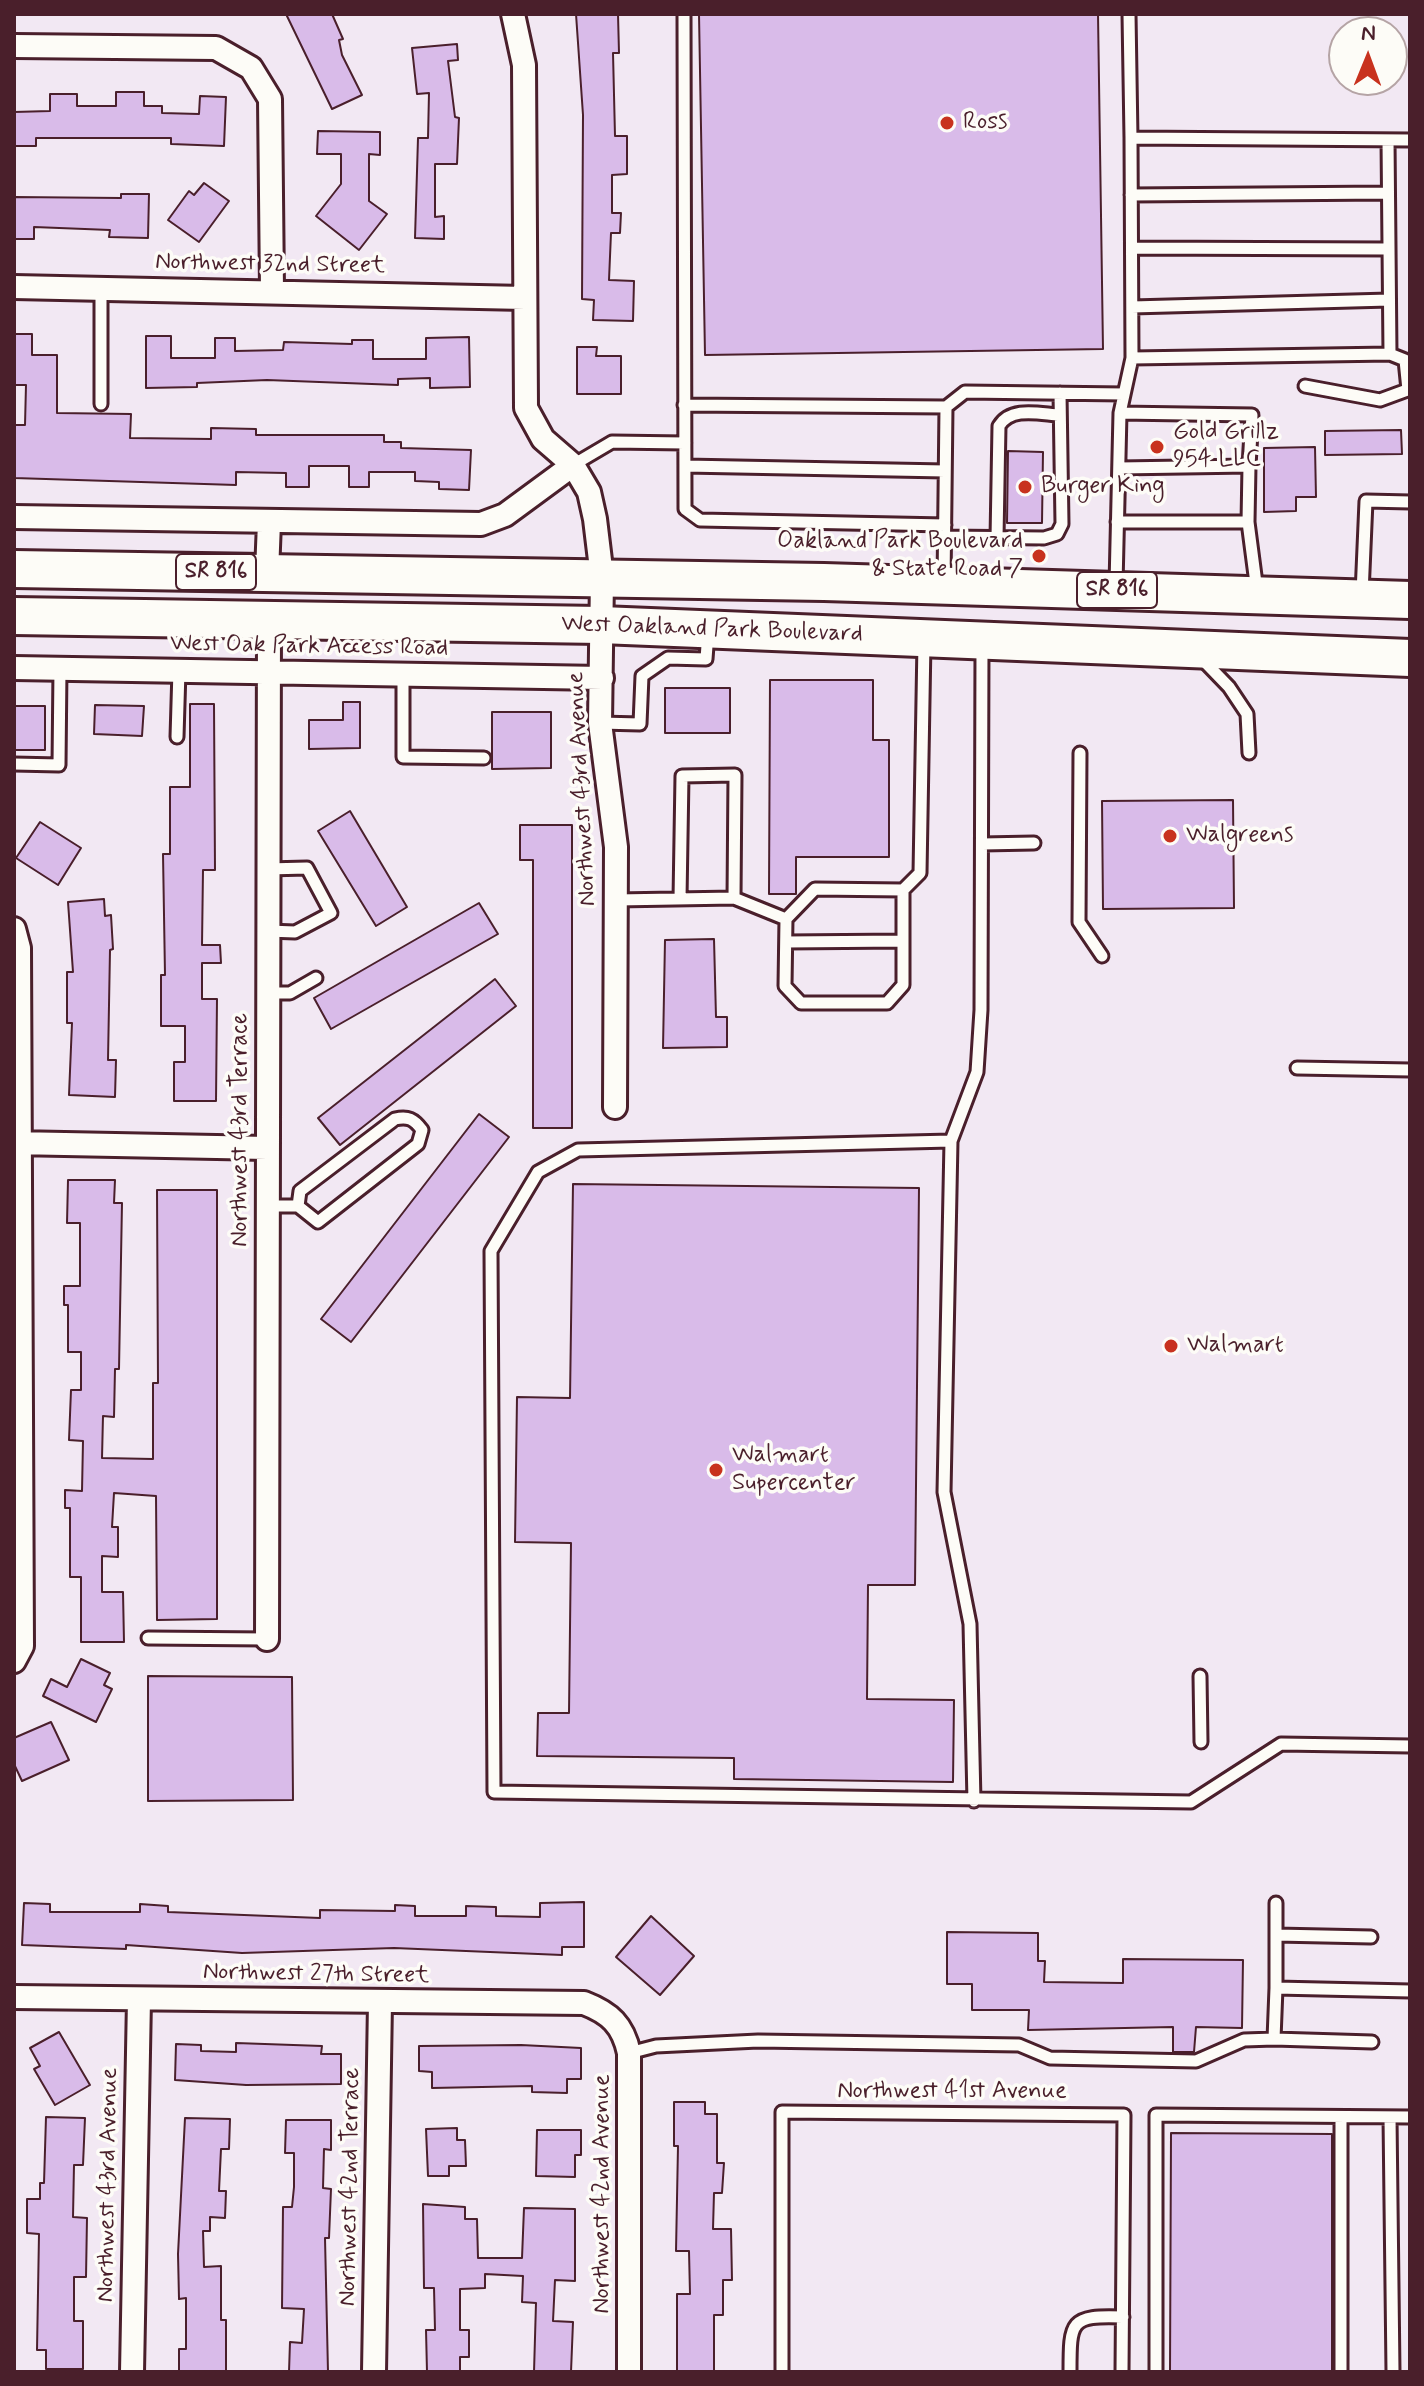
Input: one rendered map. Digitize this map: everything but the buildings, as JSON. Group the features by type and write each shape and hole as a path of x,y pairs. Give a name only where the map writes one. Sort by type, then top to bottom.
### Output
{"main road":[{"name":"West Oakland Park Boulevard","path":"14,569 944,584 1410,600"},
{"name":"West Oakland Park Boulevard","path":"14,616 601,625 1410,658"}],"street":[{"name":"Northwest 43rd Avenue","path":"513,14 524,65 526,408 543,439 573,465 589,492 602,577 600,723 616,847 615,1107"},
{"path":"14,46 216,48 251,68 270,99 272,290"},
{"name":"Northwest 32nd Street","path":"14,287 272,290 525,298"},
{"path":"14,517 481,524 505,515 573,465"},
{"path":"267,573 269,522"},
{"name":"Northwest 43rd Terrace","path":"267,1639 269,620"},
{"name":"West Oak Park Access Road","path":"14,668 602,678"},
{"path":"14,929 19,948 22,1646 14,1661"},
{"path":"18,1143 267,1148"},
{"name":"Northwest 27th Street","path":"14,1997 584,2003 614,2019"},
{"name":"Northwest 43rd Avenue","path":"132,2372 139,1999"},
{"name":"Northwest 42nd Terrace","path":"374,2372 380,2002"},
{"name":"Northwest 42nd Avenue","path":"614,2019 625,2034 629,2053 629,2372"}],"lane":[{"path":"684,14 685,509 700,520 945,531 997,538 1044,538 1057,534 1062,524 1060,393"},
{"path":"1116,590 1120,413 1132,358 1129,14"},
{"path":"1131,138 1410,140"},
{"path":"1388,140 1390,354"},
{"path":"1131,195 1387,193"},
{"path":"1132,248 1388,249"},
{"path":"101,288 101,404"},
{"path":"1132,307 1389,300"},
{"path":"1132,358 1390,354 1405,360 1409,390 1380,400 1305,386"},
{"path":"684,405 946,407 965,392 1124,394"},
{"path":"944,584 946,407"},
{"path":"997,538 999,426 1004,417 1013,413 1060,415"},
{"path":"1120,413 1252,415 1248,522 1257,596"},
{"path":"573,465 612,442 685,443"},
{"path":"685,466 945,471"},
{"path":"1119,468 1249,466"},
{"path":"1362,598 1366,501 1410,502"},
{"path":"1117,522 1248,522"},
{"path":"600,723 640,724 642,676 668,658 706,659 708,629"},
{"path":"903,890 815,889 786,919 785,986 801,1003 887,1003 903,985 903,890 920,873 924,639"},
{"path":"974,1801 970,1624 944,1492 951,1141 977,1072 981,1010 982,642"},
{"path":"1194,650 1229,687 1247,714 1249,753"},
{"path":"14,764 59,765 60,669"},
{"path":"177,737 179,670"},
{"path":"403,674 403,757 484,758"},
{"path":"1080,753 1079,922 1102,956"},
{"path":"680,899 682,776 735,775 734,898"},
{"path":"982,844 1034,843"},
{"path":"267,869 307,868 331,913 295,932 268,931"},
{"path":"616,900 734,898 786,919"},
{"path":"786,942 903,941"},
{"path":"267,993 290,993 316,978"},
{"path":"1297,1068 1410,1070"},
{"path":"267,1206 298,1206 318,1222 418,1144 422,1130 415,1121 405,1117 395,1119 300,1191 298,1206"},
{"path":"951,1141 578,1150 538,1172 491,1251 494,1792 1191,1802 1281,1744 1410,1746"},
{"path":"148,1638 267,1639"},
{"path":"1200,1676 1201,1742"},
{"path":"1274,2039 1276,1903"},
{"path":"1276,1935 1371,1937"},
{"path":"1276,1988 1410,1991"},
{"path":"629,2053 656,2046 758,2041 1019,2045 1050,2058 1196,2061 1244,2040 1372,2042"},
{"name":"Northwest 41st Avenue","path":"782,2372 782,2112 1124,2115 1122,2372"},
{"path":"1156,2372 1156,2115 1410,2117"},
{"path":"1341,2117 1341,2372"},
{"path":"1390,2117 1393,2372"},
{"path":"1070,2372 1070,2336 1076,2324 1090,2316 1123,2317"}],"place":[{"name":"Ross","path":"947,123"},
{"name":"Gold Grillz 954 LLC","path":"1157,447"},
{"name":"Burger King","path":"1025,487"},
{"name":"Oakland Park Boulevard & State Road 7","path":"1039,556"},
{"name":"Walgreens","path":"1170,836"},
{"name":"Walmart","path":"1171,1346"},
{"name":"Walmart Supercenter","path":"716,1470"}]}
